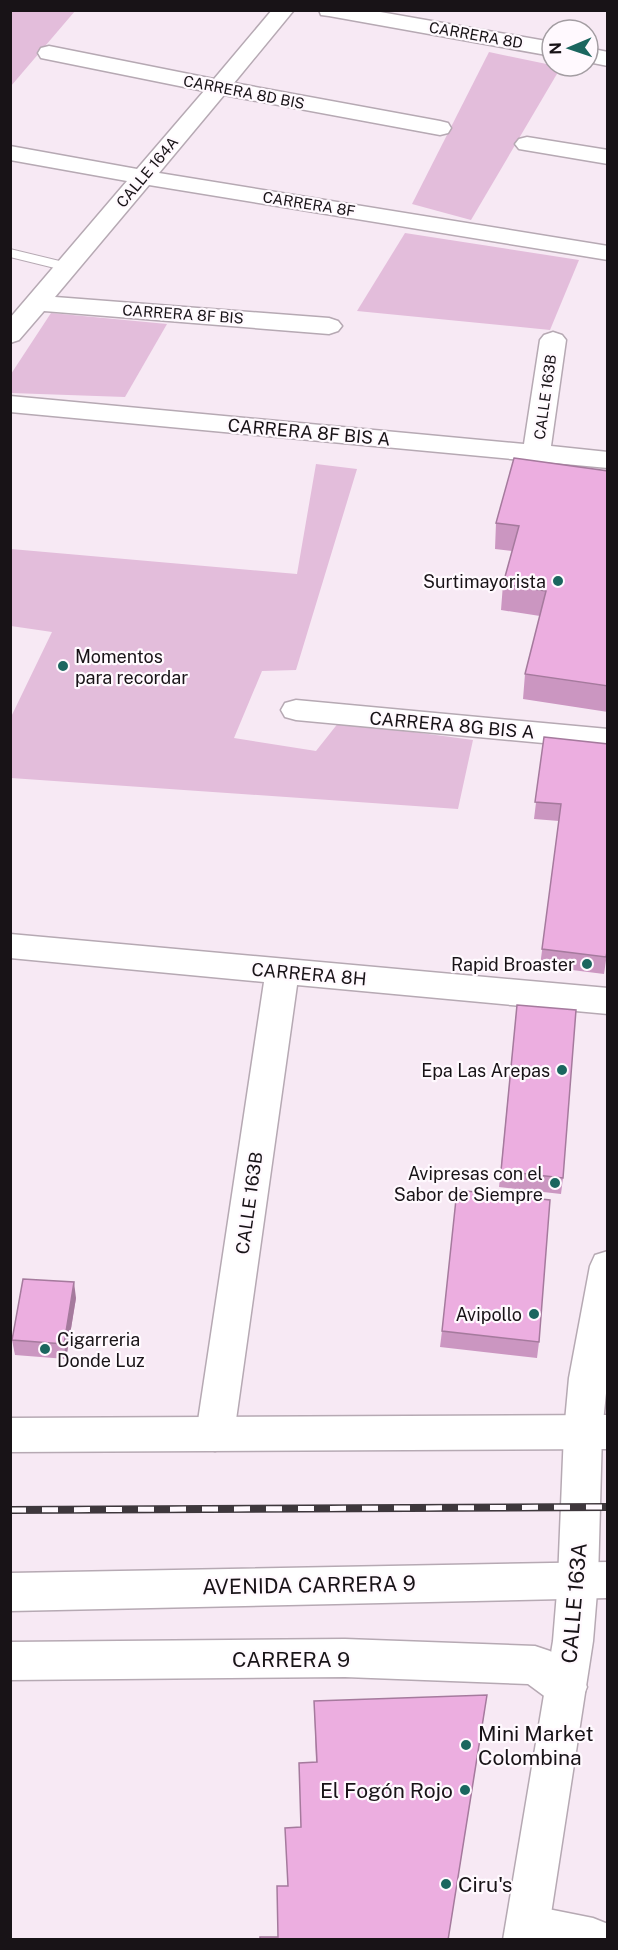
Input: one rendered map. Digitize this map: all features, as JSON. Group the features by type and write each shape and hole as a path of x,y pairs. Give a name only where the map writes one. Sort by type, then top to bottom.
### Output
{"street":[{"name":"CALLE 164A","path":"10,335 284,10"},
{"name":"CARRERA 8D","path":"329,10 540,47"},
{"path":"436,28 449,10"},
{"name":"CARRERA 8D BIS","path":"49,53 440,128"},
{"path":"527,144 608,157"},
{"name":"CARRERA 8F","path":"10,153 608,254"},
{"name":"CARRERA 8F BIS","path":"38,303 329,326"},
{"name":"CALLE 163B","path":"536,454 553,340"},
{"name":"CARRERA 8F BIS A","path":"10,404 608,460"},
{"name":"CARRERA 8G BIS A","path":"296,710 608,739"},
{"name":"CARRERA 8H","path":"10,946 608,1001"},
{"name":"CALLE 163B","path":"215,1434 282,972"},
{"name":"CALLE 163A","path":"526,1933 573,1641 593,1580 595,1432 590,1370 608,1266"},
{"path":"10,1436 595,1432"},
{"name":"AVENIDA CARRERA 9","path":"10,1592 593,1580"},
{"name":"CARRERA 9","path":"10,1661 345,1658 535,1665 566,1687"},
{"path":"526,1933 593,1940"}],"lane":[{"path":"10,253 68,267"}],"shaded area":[{"path":"11,11 75,11 11,86"},
{"path":"489,52 540,63 540,78 555,78 471,220 412,204"},
{"path":"405,233 579,260 550,330 357,311"},
{"path":"51,313 167,324 125,397 11,393 11,374"},
{"path":"316,464 357,469 296,670 262,671 234,738 316,751 339,722 473,740 458,809 11,778 10,719 52,632 11,626 11,549 297,574"}],"building":[{"name":"Surtimayorista","path":"514,458 608,471 608,686 525,674 546,591 503,584 519,526 496,523"},
{"path":"544,737 608,744 608,947 606,957 542,949 561,804 535,802"},
{"path":"517,1005 576,1010 563,1178 501,1171"},
{"path":"457,1190 550,1200 539,1342 442,1331"},
{"path":"23,1279 74,1282 64,1344 12,1340"},
{"path":"487,1695 448,1940 260,1940 260,1937 278,1937 277,1886 288,1886 285,1828 301,1827 299,1763 317,1762 314,1701"}],"railway":[{"path":"10,1510 608,1507"}],"place":[{"name":"Surtimayorista","path":"558,581"},
{"name":"Momentos para recordar","path":"63,666"},
{"name":"Rapid Broaster","path":"587,964"},
{"name":"Epa Las Arepas","path":"562,1070"},
{"name":"Avipresas con el Sabor de Siempre","path":"555,1183"},
{"name":"Avipollo","path":"534,1314"},
{"name":"Cigarreria Donde Luz","path":"45,1349"},
{"name":"Mini Market Colombina","path":"466,1745"},
{"name":"El Fogón Rojo","path":"465,1790"},
{"name":"Ciru's","path":"446,1884"}]}
